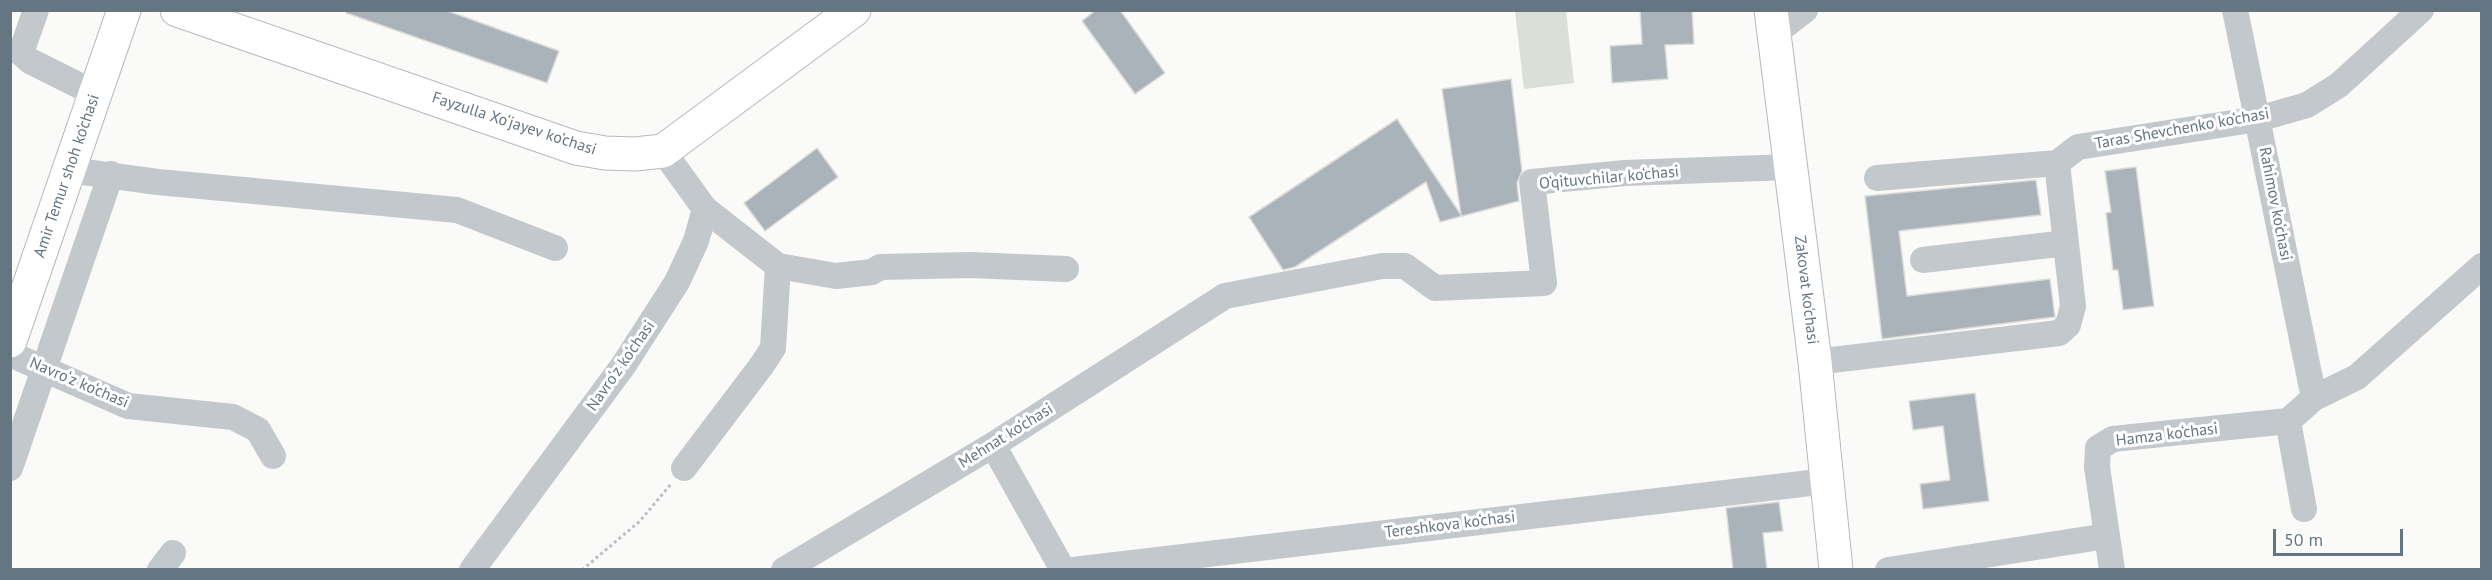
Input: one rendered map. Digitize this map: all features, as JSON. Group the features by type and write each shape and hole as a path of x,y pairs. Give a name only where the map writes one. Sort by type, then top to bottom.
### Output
{"main road":[{"name":"Amir Temur shoh ko‘chasi","path":"10,340 124,10"},
{"name":"Fayzulla Xo‘jayev ko‘chasi","path":"177,10 576,147 619,154 663,151"},
{"path":"663,151 854,10"},
{"name":"Zakovat ko'chasi","path":"1773,22 1815,362 1836,570"}],"street":[{"path":"36,10 23,47 23,55 30,61 96,94"},
{"path":"1773,22 1805,10"},
{"name":"Rahimov ko‘chasi","path":"2235,10 2314,398"},
{"name":"Taras Shevchenko ko‘chasi","path":"1877,178 2057,163 2078,147 2258,119 2307,105 2339,85 2421,10"},
{"path":"663,151 705,209 778,266 836,276 872,273 880,267 970,265 1066,269"},
{"path":"1815,362 2059,333 2068,325 2073,306 2057,163"},
{"name":"O‘qituvchilar ko‘chasi","path":"1225,296 1382,266 1405,266 1435,288 1544,283 1532,182 1626,173 1790,167"},
{"path":"69,170 170,183 458,210 555,248"},
{"path":"10,468 111,174"},
{"name":"Navro‘z ko‘chasi","path":"472,570 623,366 677,282 696,242 705,209"},
{"path":"1923,260 2066,243"},
{"path":"684,468 773,348 778,266"},
{"path":"2304,508 2288,421 2314,398 2357,377 2481,266"},
{"name":"Mehnat ko‘chasi","path":"784,570 993,445 1225,296"},
{"name":"Navro‘z ko‘chasi","path":"10,354 128,406 233,417 258,430 273,456"},
{"name":"Hamza ko‘chasi","path":"2112,570 2097,467 2098,448 2114,439 2288,421"},
{"path":"993,445 1063,570"},
{"name":"Tereshkova ko‘chasi","path":"1073,570 1827,481"},
{"path":"1888,570 2107,536"}],"path":[{"path":"582,570 640,521 684,468"}],"shaded area":[{"path":"1515,11 1566,11 1574,83 1524,89"}],"building":[{"path":"346,10 445,10 559,51 547,83 346,13"},
{"path":"1096,10 1120,10 1165,73 1135,94 1082,21"},
{"path":"1640,10 1692,10 1694,44 1665,45 1668,79 1612,83 1610,46 1642,44"},
{"path":"1511,79 1522,171 1517,183 1519,201 1440,222 1426,182 1295,267 1283,270 1249,217 1397,119 1461,215 1442,89"},
{"path":"817,148 838,177 765,231 744,203"},
{"path":"2136,167 2154,306 2123,310 2118,270 2113,270 2106,213 2111,212 2105,171"},
{"path":"2036,180 2041,215 1899,231 1907,296 2050,279 2055,317 1882,339 1865,196"},
{"path":"1975,393 1989,501 1923,509 1920,484 1950,480 1943,426 1913,430 1909,401"},
{"path":"1779,502 1783,531 1763,533 1767,570 1733,570 1726,508"}]}
